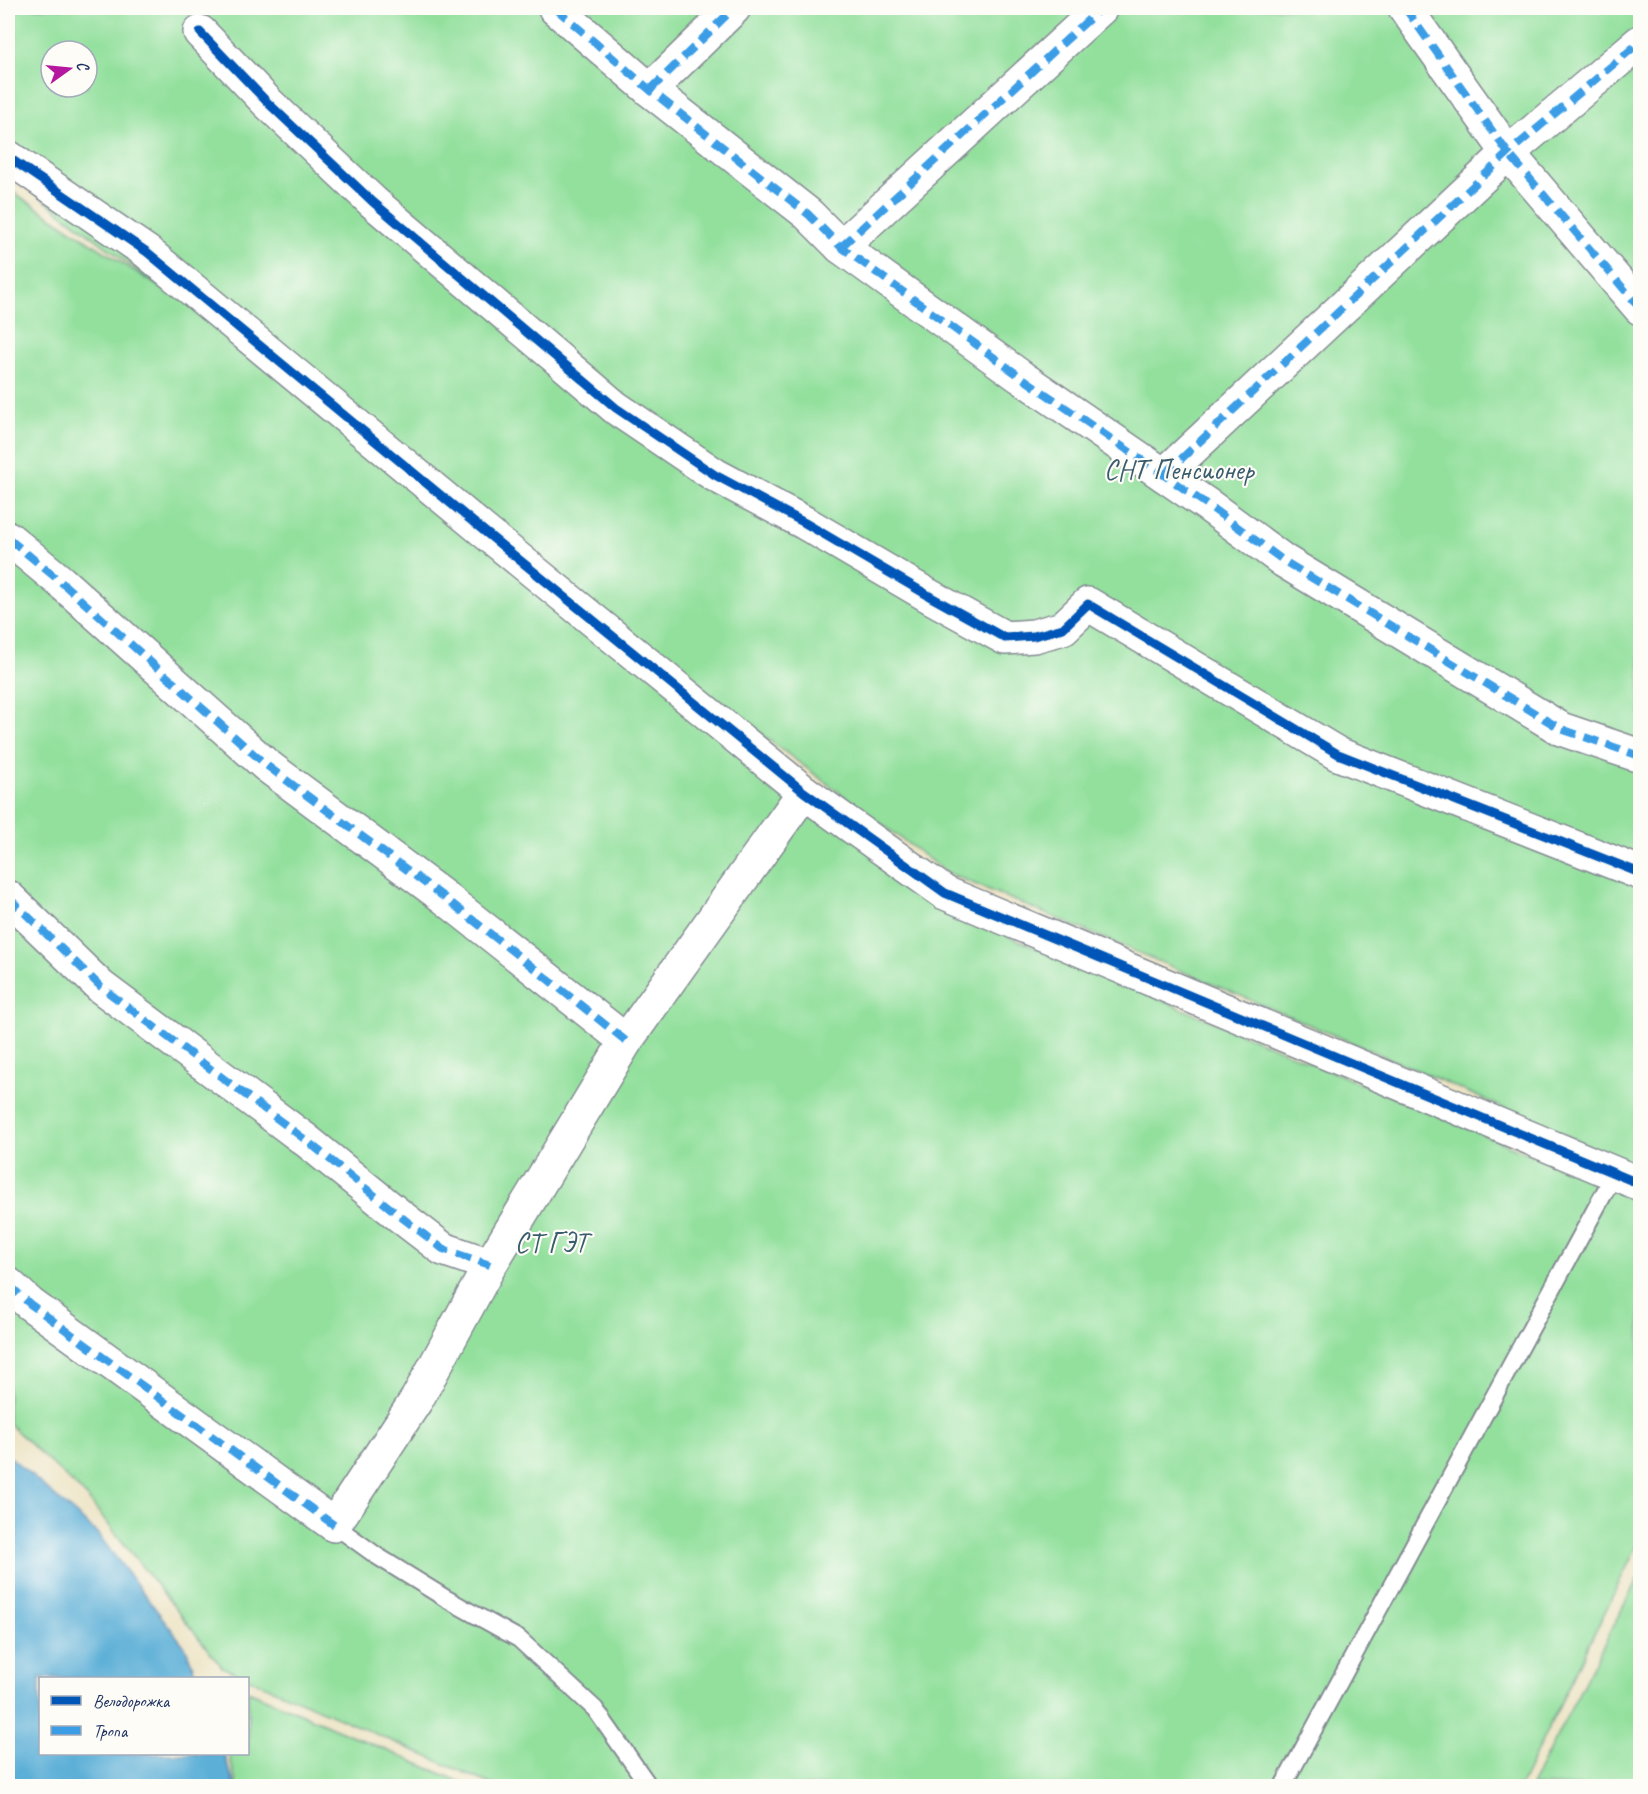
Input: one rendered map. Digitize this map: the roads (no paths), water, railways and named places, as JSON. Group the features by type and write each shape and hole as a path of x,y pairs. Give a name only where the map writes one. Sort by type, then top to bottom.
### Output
{"street":[{"path":"555,8 650,90 808,214 841,247 1021,377 1284,561 1561,729 1641,756"},
{"path":"650,90 734,8"},
{"path":"841,247 1101,8"},
{"path":"1405,8 1508,153 1641,308"},
{"path":"200,32 268,103 373,202 616,408 715,475 805,523 930,597 1005,638 1034,636 1063,628 1089,604 1338,754 1641,873"},
{"path":"1164,475 1508,153 1641,42"},
{"path":"8,157 147,252 804,792 945,893 1628,1178"},
{"path":"8,538 61,582 266,765 445,898 626,1041"},
{"path":"8,1284 30,1304 334,1525 417,1399 490,1265 626,1041 804,792"},
{"path":"8,897 101,987 307,1141 400,1216 444,1249 490,1265"}],"lane":[{"path":"1283,1786 1628,1178"},
{"path":"334,1525 377,1556 445,1598 519,1639 595,1709 649,1786"}],"water":[{"path":"8,1455 97,1533 186,1648 197,1677 39,1677 39,1755 224,1755 235,1786 8,1786"}],"park label":[{"name":"СНТ Пенсионер","path":"1179,469"},
{"name":"СТ ГЭТ","path":"551,1242"}]}
